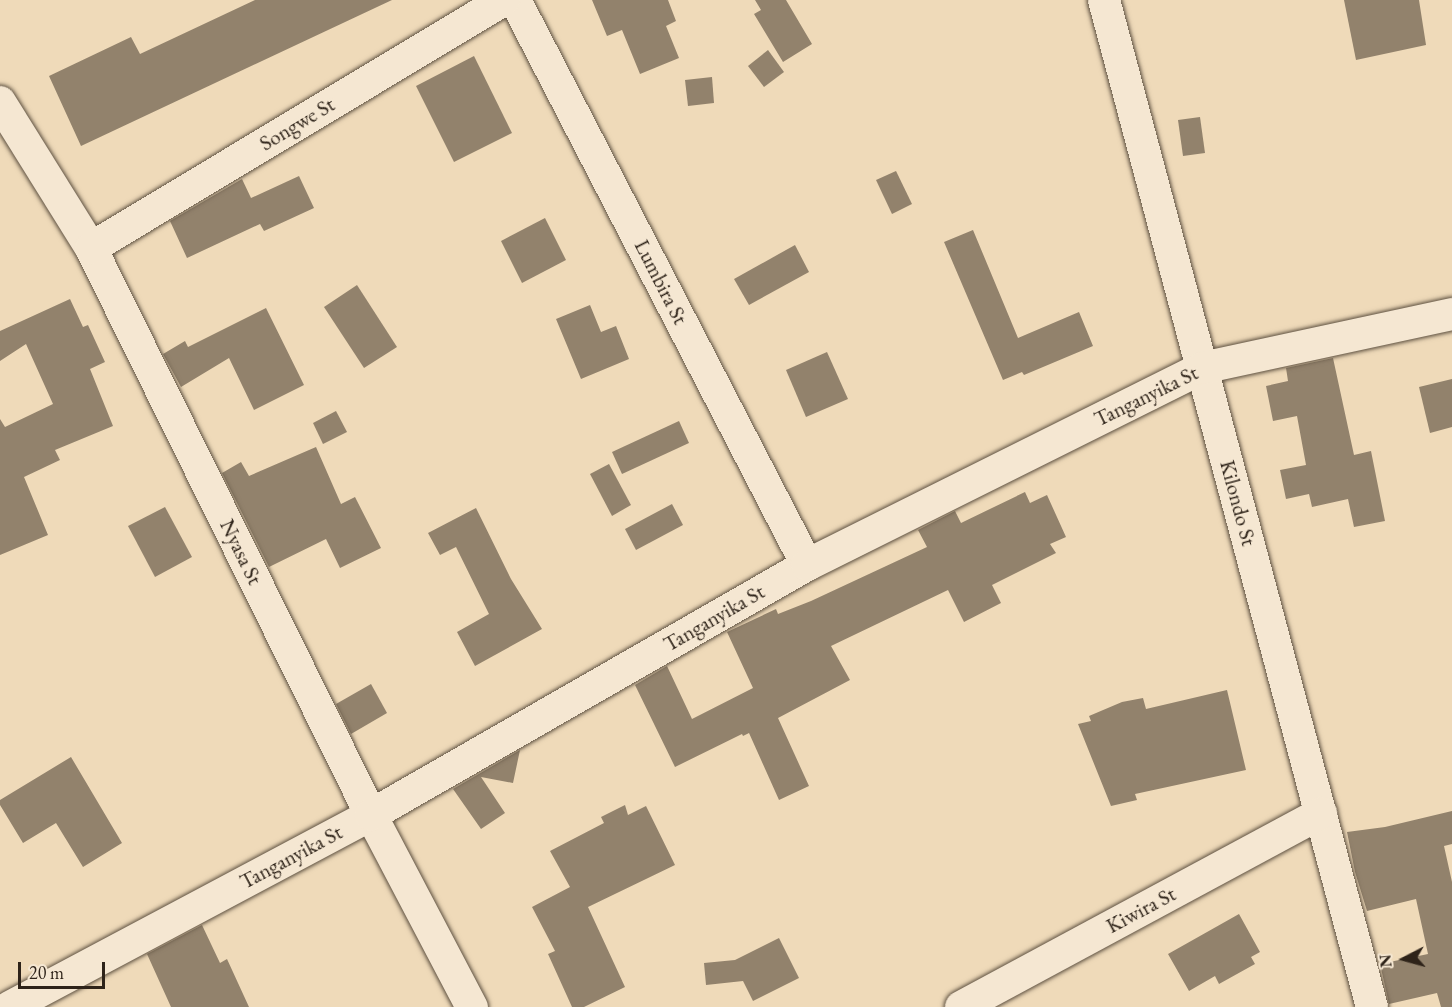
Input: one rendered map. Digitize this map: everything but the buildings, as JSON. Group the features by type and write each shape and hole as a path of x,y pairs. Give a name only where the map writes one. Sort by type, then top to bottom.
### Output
{"street":[{"name":"Songwe St","path":"91,248 504,0"},
{"name":"Lumbira St","path":"515,0 807,565"},
{"name":"Kilondo St","path":"1104,0 1322,813 1371,1007"},
{"name":"Nyasa St","path":"0,102 91,248 371,815 472,1007"},
{"name":"Tanganyika St","path":"10,1007 371,815 807,565 1202,368 1452,314"},
{"name":"Kiwira St","path":"961,1007 1322,813"}]}
